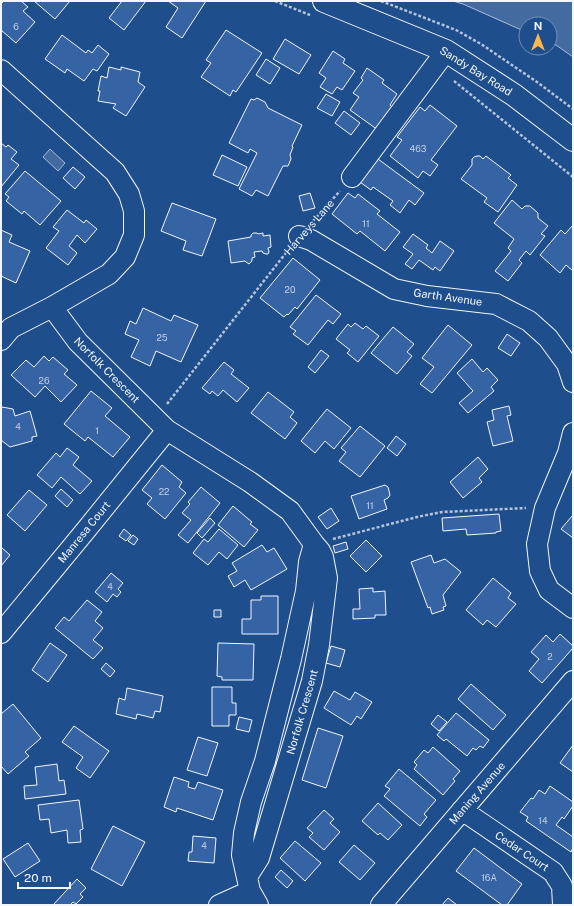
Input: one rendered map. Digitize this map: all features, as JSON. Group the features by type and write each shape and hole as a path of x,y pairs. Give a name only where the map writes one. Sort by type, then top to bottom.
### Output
{"main road":[{"name":"Sandy Bay Road","path":"324,1 446,51 514,95 573,140"}],"street":[{"path":"352,178 446,51"},
{"path":"1,70 115,172 129,194 134,211 134,235 125,257 109,274 52,307 11,328 1,340"},
{"name":"Garth Avenue","path":"299,236 311,240 394,289 427,296 496,304 529,321 548,338 567,364 573,382"},
{"name":"Norfolk Crescent","path":"52,307 78,342 167,430 250,482 290,511 323,557 327,578 319,645 312,681 259,858 251,891"},
{"name":"Manresa Court","path":"1,633 167,430"},
{"path":"573,433 568,453 545,508 536,544 540,571 549,590 573,608"},
{"name":"Maning Avenue","path":"380,904 573,681"},
{"name":"Cedar Court","path":"462,810 553,872 562,886 563,905"},
{"path":"219,905 251,891"}],"path":[{"path":"381,1 456,30 481,44 573,109"},
{"name":"Harveys Lane","path":"170,402 299,236 352,178"},
{"path":"314,544 417,517 442,512 545,508"}],"water":[{"path":"453,1 573,1 573,57 558,46 558,16 518,16 518,28"},
{"path":"50,149 65,163 58,171 43,157"}],"building":[{"path":"4,1 21,1 28,7 23,11 35,22 16,43 1,30 1,4"},
{"path":"34,1 70,1 55,19"},
{"path":"122,1 146,1 124,30 109,18"},
{"path":"168,1 206,1 182,38 166,27 178,8"},
{"path":"226,30 262,53 236,92 233,90 230,96 201,77 211,63 206,60"},
{"path":"62,35 86,53 88,50 92,53 98,45 109,54 97,71 93,69 84,81 67,69 65,73 45,59"},
{"path":"285,39 311,55 299,74 273,59"},
{"path":"333,51 345,59 343,63 355,71 342,90 337,87 332,94 320,87 326,78 319,73"},
{"path":"266,59 280,68 270,84 256,75"},
{"path":"109,67 121,70 121,67 140,72 138,82 145,87 126,116 113,108 116,104 98,101 101,76 107,78"},
{"path":"367,68 384,80 382,83 397,94 390,105 393,108 378,130 350,110 359,97 353,93 363,80 361,78"},
{"path":"326,94 340,102 332,116 317,108"},
{"path":"257,98 265,102 268,108 302,125 292,146 290,155 291,159 288,166 283,166 268,196 256,190 252,196 239,189 257,153 250,149 248,153 229,143 251,99 254,100"},
{"path":"430,105 457,126 431,160 438,165 430,176 423,171 418,178 390,156 402,140 397,137 420,107 425,111"},
{"path":"344,111 360,123 351,135 335,123"},
{"path":"1,143 6,147 8,145 17,152 11,159 19,165 1,187"},
{"path":"222,155 247,167 238,186 213,175"},
{"path":"480,156 483,159 486,156 511,175 508,178 517,185 498,212 484,202 487,198 461,179 472,165 472,159"},
{"path":"378,159 424,193 415,205 409,200 400,213 390,205 393,201 373,187 371,190 360,182"},
{"path":"73,167 85,177 75,189 63,178"},
{"path":"25,171 61,201 40,225 24,211 22,214 6,201 9,197 5,194"},
{"path":"310,193 315,208 303,211 299,196"},
{"path":"348,193 355,198 358,194 380,211 377,214 400,232 385,251 360,231 357,234 332,214"},
{"path":"512,200 522,209 525,206 530,206 538,213 538,218 548,226 541,234 545,236 530,255 526,251 519,260 522,263 508,281 495,271 511,251 508,248 514,239 494,223"},
{"path":"172,203 216,219 202,256 183,250 186,241 161,231"},
{"path":"67,210 84,223 86,220 97,229 85,243 77,235 69,246 77,253 68,265 46,248 59,231 53,227"},
{"path":"573,225 573,271 566,265 560,273 540,255 561,230 565,234"},
{"path":"1,230 12,235 9,242 30,251 16,283 1,276"},
{"path":"253,233 263,233 263,236 270,235 271,247 268,248 268,254 263,253 262,251 254,252 255,257 252,258 252,261 249,264 245,261 231,263 228,241 251,237"},
{"path":"413,234 428,245 426,248 432,253 440,241 454,251 440,271 435,267 433,270 419,260 412,269 405,264 413,254 403,247"},
{"path":"293,258 320,280 297,309 295,307 288,315 287,314 284,317 260,298"},
{"path":"316,295 341,314 333,324 328,320 308,345 293,334 296,331 290,327"},
{"path":"143,308 171,321 174,315 198,325 181,362 156,351 150,366 131,357 139,340 125,334 130,321 136,324"},
{"path":"355,323 363,329 366,326 379,336 358,362 347,353 350,350 336,339 348,324 351,327"},
{"path":"448,325 472,345 432,393 420,384 434,367 422,358"},
{"path":"393,327 414,344 407,352 412,356 397,374 371,353"},
{"path":"507,334 520,343 511,356 498,348"},
{"path":"321,350 329,356 315,373 308,367"},
{"path":"44,356 49,361 53,357 68,370 64,374 77,385 61,402 45,386 35,397 11,375 26,360 34,367"},
{"path":"472,359 483,372 487,368 498,380 491,387 494,391 468,413 459,403 473,391 457,373"},
{"path":"224,362 234,370 231,374 249,388 237,402 223,390 218,396 212,391 210,394 202,388"},
{"path":"91,391 112,408 105,416 130,437 113,457 88,437 85,441 64,424"},
{"path":"268,392 294,412 290,417 297,423 285,439 251,413"},
{"path":"509,406 511,415 507,416 513,441 493,446 487,422 494,420 492,410"},
{"path":"2,407 13,409 15,416 30,411 37,436 32,437 32,441 10,447 1,440"},
{"path":"327,409 351,428 334,449 325,441 315,453 301,441"},
{"path":"360,426 385,446 360,477 339,461 346,452 341,448"},
{"path":"396,436 406,444 397,456 387,448"},
{"path":"67,448 79,457 73,465 92,481 80,494 61,477 52,488 37,475 56,453 60,457"},
{"path":"478,457 488,469 479,478 482,482 463,498 450,482"},
{"path":"162,465 182,482 179,487 186,493 165,519 147,504 152,498 142,490"},
{"path":"385,485 388,487 390,495 384,500 387,509 359,519 351,496"},
{"path":"201,487 220,503 188,543 178,535 191,520 182,513 190,504 188,502"},
{"path":"61,489 73,500 67,507 55,496"},
{"path":"29,490 47,505 25,531 7,515"},
{"path":"233,506 252,522 250,524 258,530 244,547 218,525"},
{"path":"331,508 339,521 327,529 318,517"},
{"path":"499,514 501,531 496,533 467,535 466,529 443,531 442,518"},
{"path":"573,515 573,538 561,529"},
{"path":"210,518 215,523 202,538 197,533"},
{"path":"124,529 131,535 126,541 119,536"},
{"path":"219,529 238,545 227,559 219,552 208,565 193,553 204,539 208,542"},
{"path":"133,535 138,539 134,545 128,541"},
{"path":"366,540 382,556 366,572 350,556"},
{"path":"346,542 348,549 335,553 333,546"},
{"path":"262,545 267,552 274,548 287,569 251,590 245,580 234,587 228,576 237,571 232,563"},
{"path":"1,547 10,555 1,566"},
{"path":"431,555 434,563 445,559 461,572 443,595 446,606 443,607 444,610 432,614 430,607 428,608 411,562"},
{"path":"111,573 123,583 118,589 121,592 117,597 113,594 107,602 95,592"},
{"path":"493,578 511,593 508,598 516,604 496,627 487,620 483,625 466,610"},
{"path":"373,588 373,592 385,591 386,615 375,615 375,618 353,619 353,609 360,609 359,589"},
{"path":"261,596 278,596 278,634 242,634 242,619 251,619 251,600 261,600"},
{"path":"87,600 102,612 95,621 103,628 93,640 103,648 93,659 55,628 64,617 69,621"},
{"path":"214,610 221,610 221,617 214,617"},
{"path":"560,634 573,646 573,648 542,683 529,671 539,659 531,652 546,635 553,642"},
{"path":"50,643 67,655 48,682 32,670"},
{"path":"218,643 254,644 253,680 222,680 222,677 217,676"},
{"path":"331,646 345,650 340,667 326,663"},
{"path":"106,663 115,671 110,677 101,669"},
{"path":"471,684 506,715 493,730 458,699"},
{"path":"212,687 232,687 232,703 236,703 236,715 229,715 229,726 212,726"},
{"path":"127,688 163,696 160,712 155,711 153,718 137,714 136,719 116,714 119,698 125,700"},
{"path":"334,691 350,700 355,692 372,702 361,719 357,716 351,725 324,708"},
{"path":"13,704 41,738 25,752 29,756 8,774 1,766 1,714"},
{"path":"456,713 489,740 483,748 480,746 476,750 473,748 467,756 446,739 444,741 437,735"},
{"path":"438,715 447,722 439,731 431,724"},
{"path":"239,717 252,720 249,732 236,729"},
{"path":"74,726 109,751 90,778 76,768 83,757 62,742"},
{"path":"318,728 343,736 326,788 302,780"},
{"path":"198,737 218,743 207,776 187,770"},
{"path":"573,745 573,772 560,763"},
{"path":"433,747 460,771 453,779 455,781 443,795 414,769 417,765 414,762 424,750 428,753"},
{"path":"57,764 59,781 64,780 66,794 25,799 24,786 37,785 35,767"},
{"path":"399,769 436,800 424,814 427,817 420,826 384,796 390,789 385,786"},
{"path":"174,777 189,782 188,787 195,789 198,782 223,790 213,820 177,808 176,812 164,807"},
{"path":"550,786 573,802 573,806 564,819 562,817 556,825 573,837 573,848 571,852 526,821 528,817 520,812 531,798 533,799 539,790 545,794"},
{"path":"79,800 83,829 80,830 81,842 68,843 67,830 51,833 49,819 40,820 38,805"},
{"path":"378,803 402,825 388,840 380,833 378,835 362,821"},
{"path":"324,810 334,819 330,823 340,832 324,850 309,837 313,833 307,828"},
{"path":"113,826 145,842 122,886 91,869"},
{"path":"193,836 216,838 214,863 188,861 189,852 192,852"},
{"path":"295,841 321,863 305,881 280,858"},
{"path":"28,843 40,861 15,877 3,859"},
{"path":"354,845 375,863 360,880 339,862"},
{"path":"474,848 522,884 507,905 502,905 456,871"},
{"path":"281,870 293,881 287,888 275,877"},
{"path":"77,879 86,888 80,894 83,897 76,904 73,902 70,905 53,905"},
{"path":"448,898 457,905 442,905"}]}
